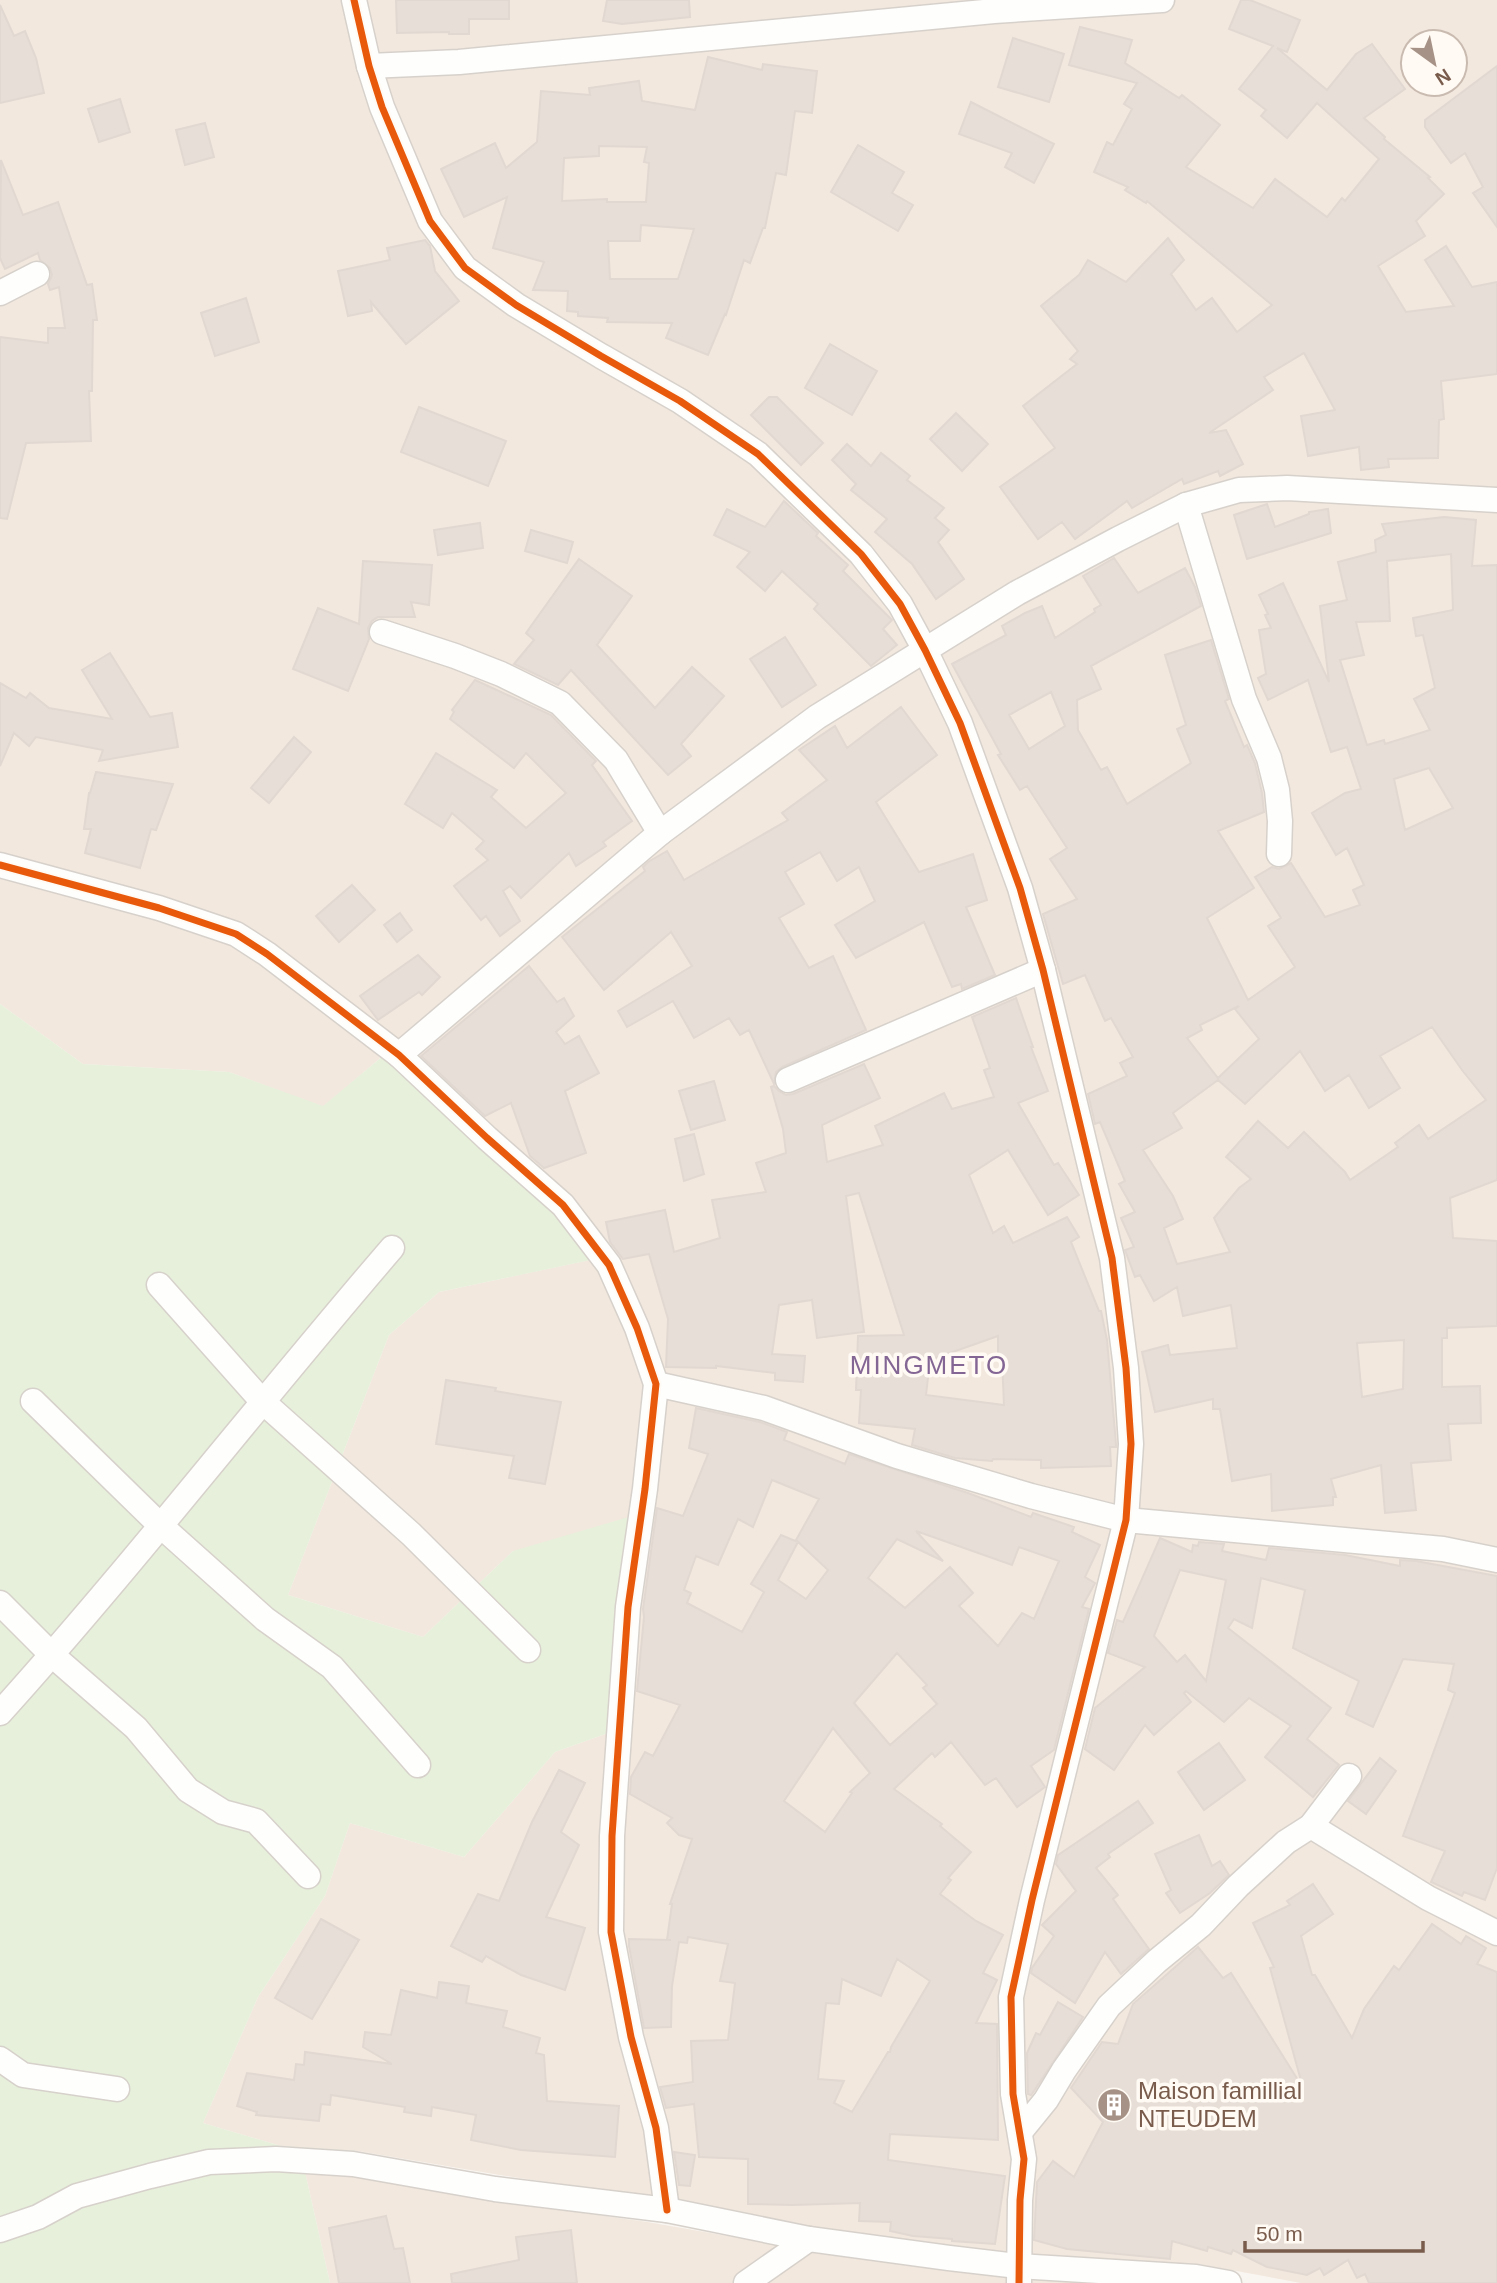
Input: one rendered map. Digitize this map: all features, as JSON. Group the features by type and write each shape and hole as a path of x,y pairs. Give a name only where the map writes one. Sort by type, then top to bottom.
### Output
{"street":[{"path":"354,0 369,66 383,107 430,221 465,268 516,304 680,401 758,454 861,554 900,604 960,723 1020,888 1043,970 1112,1258 1126,1368 1130,1444 1125,1520 1032,1900 1011,1997 1013,2094 1024,2159 1019,2274"},
{"path":"369,66 459,62 994,11 1161,0"},
{"path":"0,293 37,274"},
{"path":"399,1055 660,833 817,717 1017,593 1186,505 1239,490 1287,488 1497,500"},
{"path":"1186,505 1244,699 1269,758 1279,811 1279,854"},
{"path":"382,632 501,674 560,703 616,760 660,833"},
{"path":"0,865 159,908 236,933 399,1055 563,1205 609,1265 637,1328 656,1384 645,1489 628,1607 612,1836 611,1932 631,2038 656,2128 667,2210"},
{"path":"788,1080 1043,970"},
{"path":"0,1713 161,1527 262,1401 392,1248"},
{"path":"159,1285 262,1401 411,1534 528,1650"},
{"path":"656,1384 764,1408 897,1456 1031,1496 1125,1520 1443,1549 1497,1560"},
{"path":"33,1401 161,1527 265,1619 332,1667 418,1765"},
{"path":"0,1603 52,1654 136,1728 188,1790 223,1812 256,1821 308,1876"},
{"path":"1020,2132 1046,2100 1109,2006 1201,1925 1286,1842 1311,1825 1349,1776"},
{"path":"1311,1825 1428,1898 1497,1933"},
{"path":"0,2059 23,2075 117,2089"},
{"path":"0,2230 38,2217 77,2196 150,2176 209,2162 276,2159 353,2164 495,2189 667,2210 808,2239 1019,2274 1196,2277 1229,2283"},
{"path":"746,2283 808,2239"}],"shaded area":[{"path":"0,0 1497,0 1497,490 1236,479 866,675 789,722 672,809 323,1107 229,1072 83,1064 0,1004"},
{"path":"1286,499 1497,510 1497,2283 1301,2283 1199,2264 951,2249 358,2151 281,2146 203,2123 258,1997 325,1896 350,1823 464,1857 555,1752 611,1732 513,1551 423,1637 288,1595 389,1335 439,1292 599,1258 392,1057 527,946 826,724 1025,601 1192,515 1241,501"},
{"path":"305,2172 352,2175 808,2250 1118,2283 330,2283"}],"green space":[{"path":"0,1004 83,1064 229,1072 323,1106 389,1051 550,1198 600,1258 439,1292 389,1335 288,1595 423,1637 513,1551 632,1516 611,1732 555,1752 464,1857 350,1823 325,1896 258,1997 203,2123 281,2146 358,2151 305,2172 330,2283 0,2283"}],"building":[{"path":"396,0 509,0 509,19 469,19 469,34 397,33"},
{"path":"607,0 689,0 690,17 622,24 603,21"},
{"path":"1241,0 1250,0 1300,20 1287,52 1277,48 1327,90 1356,54 1372,44 1399,81 1399,93 1364,118 1385,137 1384,139 1430,177 1428,178 1444,194 1416,221 1425,236 1378,266 1406,312 1454,306 1425,260 1446,246 1472,287 1497,282 1497,374 1441,381 1444,419 1439,420 1438,458 1388,459 1389,467 1361,470 1359,447 1308,456 1301,416 1335,410 1304,353 1264,377 1273,390 1209,433 1226,430 1243,464 1220,476 1218,471 1184,484 1182,479 1132,508 1127,501 1075,539 1062,522 1038,539 1000,487 1055,448 1023,406 1077,364 1070,359 1078,351 1041,306 1079,275 1088,260 1126,282 1168,238 1184,260 1171,274 1196,310 1212,298 1237,332 1272,305 1147,201 1146,203 1125,190 1128,187 1094,172 1107,142 1113,145 1132,109 1124,104 1137,83 1069,65 1080,27 1132,40 1125,63 1179,98 1182,95 1220,125 1186,167 1253,208 1275,179 1327,217 1342,198 1345,201 1379,159 1317,103 1287,138 1261,116 1266,110 1239,89 1273,46 1229,29"},
{"path":"0,5 14,36 25,31 36,58 44,93 0,103"},
{"path":"1013,38 1064,54 1049,102 998,87"},
{"path":"708,57 762,70 763,64 817,71 812,113 795,111 786,175 776,173 765,228 750,263 744,260 726,315 708,355 666,338 672,323 607,322 608,318 578,316 578,312 567,311 568,291 533,290 544,262 493,248 507,197 464,217 441,169 495,143 506,168 537,142 541,91 590,95 589,88 639,81 642,101 695,110","holes":["599,146 647,147 644,162 649,163 646,202 607,202 607,199 562,201 564,158 599,156","641,225 694,229 678,279 610,279 608,241 640,241"]},
{"path":"1497,66 1497,227 1473,193 1483,187 1465,153 1451,163 1425,127 1425,120 1454,98 1469,98 1469,87"},
{"path":"120,99 130,132 99,142 88,109"},
{"path":"971,102 1054,144 1034,183 1005,167 1012,153 959,134"},
{"path":"205,123 214,157 185,165 176,130"},
{"path":"858,145 904,172 892,193 913,205 898,231 831,192"},
{"path":"1,160 23,215 58,202 87,285 92,284 97,320 93,320 92,391 89,391 91,441 26,443 7,519 0,518 0,337 48,343 48,328 65,328 59,287 50,290 50,268 40,260 38,253 5,269 0,258"},
{"path":"425,240 430,246 435,271 459,301 406,344 371,302 372,311 348,316 338,271 390,260 387,248"},
{"path":"246,298 259,342 215,356 201,313"},
{"path":"830,344 877,371 852,415 805,388"},
{"path":"769,397 777,397 823,443 801,465 751,415"},
{"path":"419,407 506,441 488,486 401,452"},
{"path":"956,413 988,444 962,471 930,439"},
{"path":"847,444 871,466 881,453 910,476 907,480 944,508 935,518 949,530 938,542 964,579 936,599 912,564 875,532 887,519 851,490 856,484 832,460"},
{"path":"784,501 818,533 816,536 848,565 843,571 892,620 883,629 897,645 871,666 814,609 818,604 782,571 765,591 737,567 750,552 714,535 727,509 765,527"},
{"path":"1267,504 1275,527 1309,512 1328,509 1331,533 1247,559 1234,515"},
{"path":"1444,517 1476,520 1472,566 1497,565 1497,1180 1450,1198 1453,1238 1497,1241 1497,1326 1447,1328 1447,1338 1442,1338 1442,1387 1480,1386 1481,1423 1448,1424 1451,1460 1411,1463 1416,1510 1385,1513 1381,1465 1331,1479 1336,1497 1333,1497 1333,1505 1272,1511 1271,1474 1232,1481 1220,1409 1213,1409 1213,1399 1155,1412 1142,1352 1168,1345 1170,1355 1237,1348 1231,1305 1183,1316 1177,1287 1154,1301 1140,1275 1135,1277 1125,1250 1134,1247 1121,1218 1135,1212 1119,1184 1125,1181 1100,1122 1095,1124 1088,1094 1127,1076 1120,1063 1133,1057 1111,1018 1105,1021 1085,975 1063,984 1043,914 1077,899 1050,859 1067,848 1027,786 1020,790 998,755 1001,754 952,664 1006,635 1002,626 1042,606 1055,638 1095,612 1094,609 1101,605 1083,576 1114,558 1138,593 1185,568 1201,606 1091,666 1101,689 1077,700 1078,730 1101,770 1107,767 1127,804 1191,763 1177,729 1186,725 1165,655 1211,640 1229,699 1225,701 1244,747 1247,745 1255,763 1264,812 1218,831 1254,888 1207,918 1248,1000 1295,967 1268,926 1281,918 1255,877 1272,867 1279,869 1291,863 1325,917 1360,905 1353,890 1364,885 1347,848 1336,855 1312,813 1345,793 1361,789 1347,747 1331,752 1308,680 1268,700 1258,678 1266,674 1259,630 1271,628 1259,595 1283,583 1329,682 1320,606 1347,600 1338,562 1376,552 1375,540 1386,535 1382,524","holes":["1451,554 1453,610 1413,618 1416,636 1423,635 1435,688 1414,699 1430,730 1385,744 1384,740 1367,745 1340,660 1364,655 1356,622 1390,621 1387,561","1051,692 1065,726 1029,749 1009,715","1429,768 1453,808 1405,830 1394,779","1239,1006 1235,1009 1259,1039 1218,1078 1187,1038 1202,1030 1200,1025","1432,1027 1486,1100 1428,1139 1419,1125 1395,1143 1398,1147 1350,1180 1304,1132 1288,1148 1258,1121 1226,1157 1251,1179 1239,1188 1214,1218 1230,1252 1177,1264 1164,1228 1183,1219 1173,1196 1143,1150 1182,1128 1173,1113 1218,1080 1245,1104 1300,1051 1325,1091 1349,1075 1369,1108 1400,1088 1380,1056","1404,1340 1403,1389 1362,1397 1357,1343"]},
{"path":"480,523 483,548 438,555 434,530"},
{"path":"531,530 573,542 567,563 525,551"},
{"path":"579,559 632,596 597,645 655,708 692,667 724,696 681,744 691,756 668,775 571,670 558,685 514,664 534,640 526,633"},
{"path":"363,561 432,565 429,605 411,602 415,617 378,617 372,621 368,628 369,639 348,691 293,669 318,608 359,624"},
{"path":"785,637 816,685 782,707 750,659"},
{"path":"110,653 150,717 172,713 178,747 99,761 103,750 36,737 29,746 14,733 0,766 0,683 26,698 30,693 49,708 112,719 82,670"},
{"path":"475,680 551,715 596,761 592,765 632,821 603,842 606,846 576,866 569,853 521,898 510,886 503,891 520,921 500,936 486,916 481,920 454,886 488,860 476,849 484,841 452,813 443,828 405,804 436,753 497,790 491,797 526,828 566,793 526,753 514,768 450,719 454,712 452,710"},
{"path":"901,707 937,755 876,802 919,872 973,854 987,900 966,907 995,975 962,989 961,984 952,987 924,922 856,958 835,925 875,901 859,867 837,881 820,852 785,872 804,904 779,918 809,968 833,956 866,1030 782,1067 776,1072 774,1084 749,1030 740,1035 729,1018 694,1038 673,1001 627,1027 618,1011 692,966 671,932 604,990 562,937 645,871 643,867 648,862 667,851 684,880 788,820 782,813 827,780 799,750 835,726 847,748"},
{"path":"294,737 311,752 269,803 251,788"},
{"path":"96,772 173,784 156,830 151,829 140,868 85,853 91,829 84,829 89,793"},
{"path":"352,885 375,910 339,942 316,916"},
{"path":"400,913 412,930 397,942 384,925"},
{"path":"418,955 440,977 422,995 419,992 378,1020 360,996"},
{"path":"529,966 557,1002 564,998 574,1016 556,1032 565,1044 579,1036 599,1073 565,1091 586,1153 544,1168 530,1156 511,1103 485,1116 421,1056"},
{"path":"1016,998 1048,1091 1018,1103 1054,1165 1058,1163 1079,1195 1048,1215 1008,1150 969,1175 993,1233 1004,1226 1013,1243 1067,1217 1079,1237 1071,1242 1101,1311 1107,1340 1116,1444 1116,1447 1110,1447 1111,1466 1041,1468 1041,1460 992,1461 955,1458 912,1445 915,1429 859,1423 861,1390 856,1390 858,1336 904,1335 859,1193 846,1196 864,1332 817,1338 812,1300 779,1305 772,1354 805,1356 803,1382 775,1380 775,1373 716,1366 666,1367 668,1319 649,1254 623,1259 610,1242 606,1222 665,1210 674,1252 720,1238 712,1200 766,1192 756,1163 786,1153 783,1129 771,1087 774,1086 786,1095 793,1094 864,1064 880,1098 822,1125 827,1162 883,1145 875,1126 944,1093 952,1109 994,1097 984,1070 990,1068 972,1017","holes":["998,1336 998,1359 1002,1359 1004,1405 926,1395 930,1360"]},
{"path":"714,1081 725,1120 691,1130 679,1091"},
{"path":"694,1134 704,1174 684,1181 675,1139"},
{"path":"446,1380 561,1402 545,1484 509,1478 514,1456 436,1444"},
{"path":"696,1408 760,1422 787,1432 784,1440 845,1464 849,1454 1031,1517 1033,1513 1074,1527 1072,1532 1100,1545 1085,1577 1095,1583 1082,1607 1089,1609 1054,1750 1031,1766 1045,1787 1017,1807 996,1778 985,1785 951,1742 935,1757 932,1753 894,1789 942,1824 940,1826 971,1852 948,1878 951,1880 940,1894 976,1921 1003,1935 983,1973 997,1980 976,2023 997,2024 998,2140 890,2134 888,2160 1005,2176 995,2244 952,2241 890,2231 891,2222 859,2221 860,2203 748,2204 748,2159 699,2157 694,2104 666,2108 660,2087 693,2082 691,2041 728,2040 735,1983 720,1981 728,1944 688,1937 687,1943 679,1942 672,1986 671,2027 644,2028 629,1939 667,1940 670,1904 692,1839 679,1835 667,1823 672,1818 630,1794 631,1777 645,1752 653,1756 680,1705 637,1691 643,1609 657,1508 683,1516 708,1454 689,1448","holes":["772,1480 819,1499 796,1540 828,1570 806,1599 778,1580 798,1542 781,1535 751,1584 764,1592 742,1632 687,1603 691,1593 684,1590 696,1556 718,1565 738,1519 753,1527","916,1531 1012,1565 1019,1547 1059,1561 1034,1619 1022,1613 998,1646 959,1606 973,1593 950,1567 905,1608 868,1578 897,1539 943,1561","897,1653 927,1685 923,1688 937,1704 890,1745 854,1703","833,1728 870,1773 850,1792 852,1793 825,1832 784,1801","897,1959 930,1981 852,2112 834,2103 844,2081 818,2079 826,2003 839,2004 842,1979 881,1996"]},
{"path":"1160,1538 1192,1552 1193,1545 1198,1546 1199,1542 1224,1544 1222,1551 1266,1560 1269,1548 1345,1555 1400,1566 1400,1560 1416,1561 1497,1576 1497,1868 1485,1900 1464,1892 1462,1896 1431,1882 1445,1851 1403,1836 1455,1693 1448,1690 1454,1664 1403,1659 1373,1727 1346,1714 1359,1681 1293,1648 1305,1590 1261,1578 1252,1628 1234,1619 1228,1628 1331,1708 1307,1739 1339,1765 1313,1797 1265,1757 1291,1726 1249,1698 1224,1722 1186,1691 1184,1693 1191,1702 1154,1735 1145,1725 1114,1770 1085,1749 1095,1708 1145,1667 1108,1653 1117,1620 1123,1622","holes":["1180,1570 1226,1580 1206,1681 1185,1655 1177,1662 1154,1636"]},
{"path":"1219,1743 1245,1780 1204,1810 1178,1772"},
{"path":"1380,1758 1396,1771 1366,1814 1348,1801"},
{"path":"559,1770 585,1783 561,1832 579,1845 546,1917 585,1928 565,1990 521,1975 486,1956 482,1962 451,1946 478,1894 499,1901 532,1822"},
{"path":"1138,1801 1153,1823 1108,1854 1110,1857 1096,1868 1118,1895 1113,1899 1149,1949 1121,1974 1105,1952 1075,2003 1031,1973 1054,1936 1042,1925 1076,1891 1056,1864 1058,1855"},
{"path":"1199,1835 1212,1866 1220,1861 1229,1875 1210,1893 1180,1913 1166,1893 1171,1890 1155,1854"},
{"path":"1313,1884 1333,1914 1301,1936 1312,1975 1315,1975 1352,2038 1364,2009 1394,1966 1399,1970 1432,1924 1461,1944 1466,1936 1486,1948 1477,1964 1497,1972 1497,2283 1369,2283 1365,2274 1357,2278 1348,2260 1324,2275 1320,2268 1307,2275 1267,2267 1233,2250 1231,2254 1208,2247 1207,2251 1172,2241 1170,2259 1067,2249 1034,2240 1037,2182 1053,2161 1074,2177 1103,2122 1071,2088 1102,2042 1118,2044 1133,2004 1198,1947 1223,1978 1231,1973 1303,2088 1270,1968 1274,1967 1253,1923 1290,1905 1287,1901"},
{"path":"321,1919 359,1940 312,2019 275,1998"},
{"path":"439,1982 469,1986 466,2003 507,2011 503,2027 540,2038 536,2053 544,2055 547,2101 619,2106 615,2157 521,2150 471,2140 476,2115 432,2107 431,2116 404,2112 405,2107 331,2095 330,2105 321,2104 319,2121 256,2115 257,2112 237,2106 247,2073 294,2080 296,2064 304,2065 305,2052 392,2064 363,2047 365,2032 391,2035 401,1990 437,1998"},
{"path":"1058,2002 1083,2017 1031,2095 1028,2094 1027,2053 1036,2033 1040,2035"},
{"path":"674,2152 695,2155 690,2186 679,2185"},
{"path":"386,2216 394,2249 403,2248 410,2283 339,2283 329,2228"},
{"path":"571,2230 577,2283 452,2283 451,2274 519,2260 516,2237"}],"cycle path":[{"path":"354,0 369,66 382,107 430,221 465,268 516,305 680,401 758,454 861,554 900,604 960,723 1020,888 1043,970 1112,1258 1126,1368 1131,1444 1126,1520 1032,1900 1011,1997 1013,2094 1024,2159 1020,2200 1019,2283"},
{"path":"0,865 159,908 236,934 267,954 399,1055 563,1205 609,1265 637,1328 656,1384 645,1489 628,1607 612,1836 611,1932 631,2037 656,2128 667,2210"}],"place":[{"name":"Maison famillial NTEUDEM","path":"1114,2105"}],"district":[{"name":"MINGMETO","path":"929,1365"}]}
